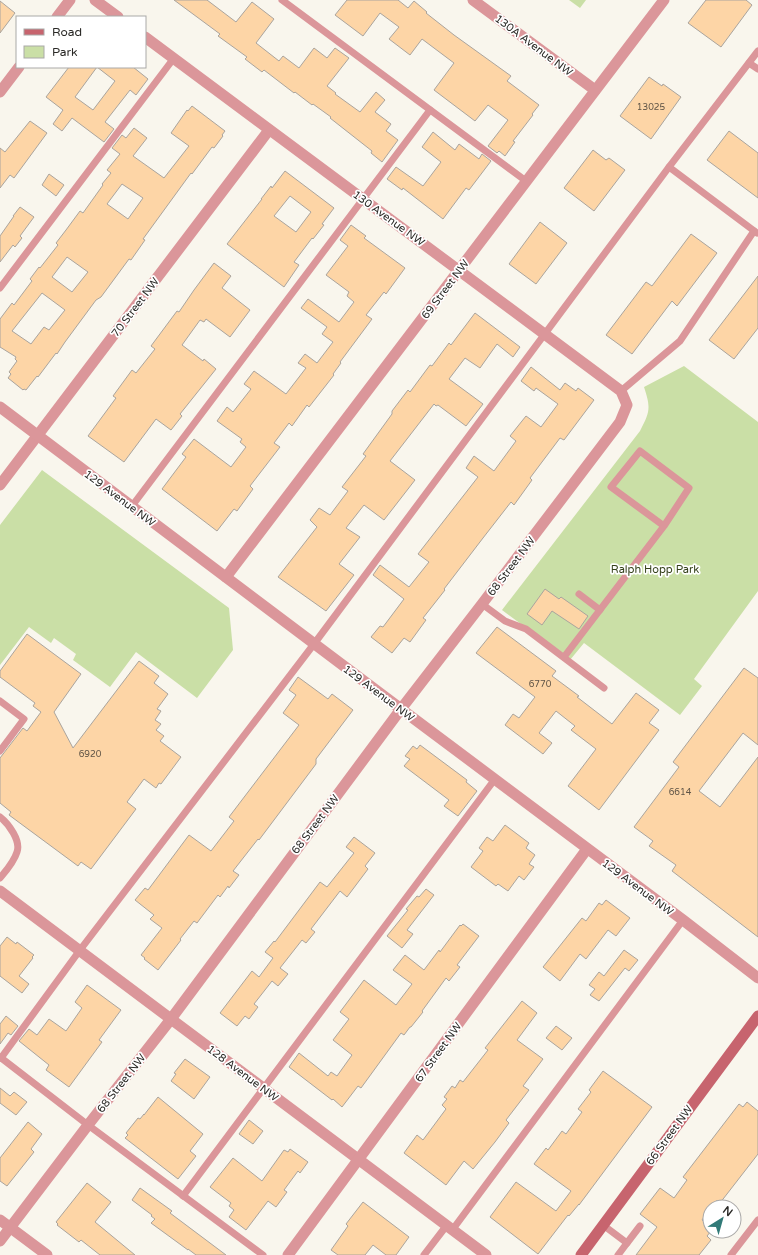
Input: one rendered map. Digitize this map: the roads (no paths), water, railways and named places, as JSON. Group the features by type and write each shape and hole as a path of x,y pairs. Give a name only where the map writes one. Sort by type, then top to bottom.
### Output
{"main road":[{"name":"66 Street NW","path":"581,1255 758,1016"}],"street":[{"path":"58,16 70,0"},
{"path":"95,0 117,16"},
{"name":"130A Avenue NW","path":"473,0 595,90"},
{"name":"69 Street NW","path":"226,577 664,0"},
{"name":"130 Avenue NW","path":"146,38 621,391 627,405"},
{"path":"0,92 18,68"},
{"name":"70 Street NW","path":"0,485 269,130"},
{"name":"68 Street NW","path":"0,1241 171,1019 401,709 620,422 627,405"},
{"name":"129 Avenue NW","path":"0,407 683,920 758,978"},
{"name":"67 Street NW","path":"288,1255 587,849"},
{"name":"128 Avenue NW","path":"0,891 486,1255"},
{"path":"0,1220 47,1255"}],"lane":[{"path":"282,0 526,181"},
{"path":"263,1255 0,1058 80,950 314,644 669,167 758,51"},
{"path":"0,288 174,58"},
{"path":"750,63 758,69"},
{"path":"132,506 430,110"},
{"path":"621,391 680,341 756,233 669,167"},
{"path":"564,657 664,526 689,488 640,451 611,487 664,526"},
{"path":"579,594 600,610"},
{"path":"482,604 505,621 526,629 604,688"},
{"path":"0,701 24,719 0,751"},
{"path":"183,1196 495,779"},
{"path":"0,818 6,822 16,836 18,851 8,870 0,878"},
{"path":"424,1255 450,1227 683,920"},
{"path":"731,1255 758,1220"},
{"path":"603,1225 627,1242"},
{"path":"618,1255 640,1226"}],"park label":[{"name":"Ralph Hopp Park","path":"655,569"}]}
